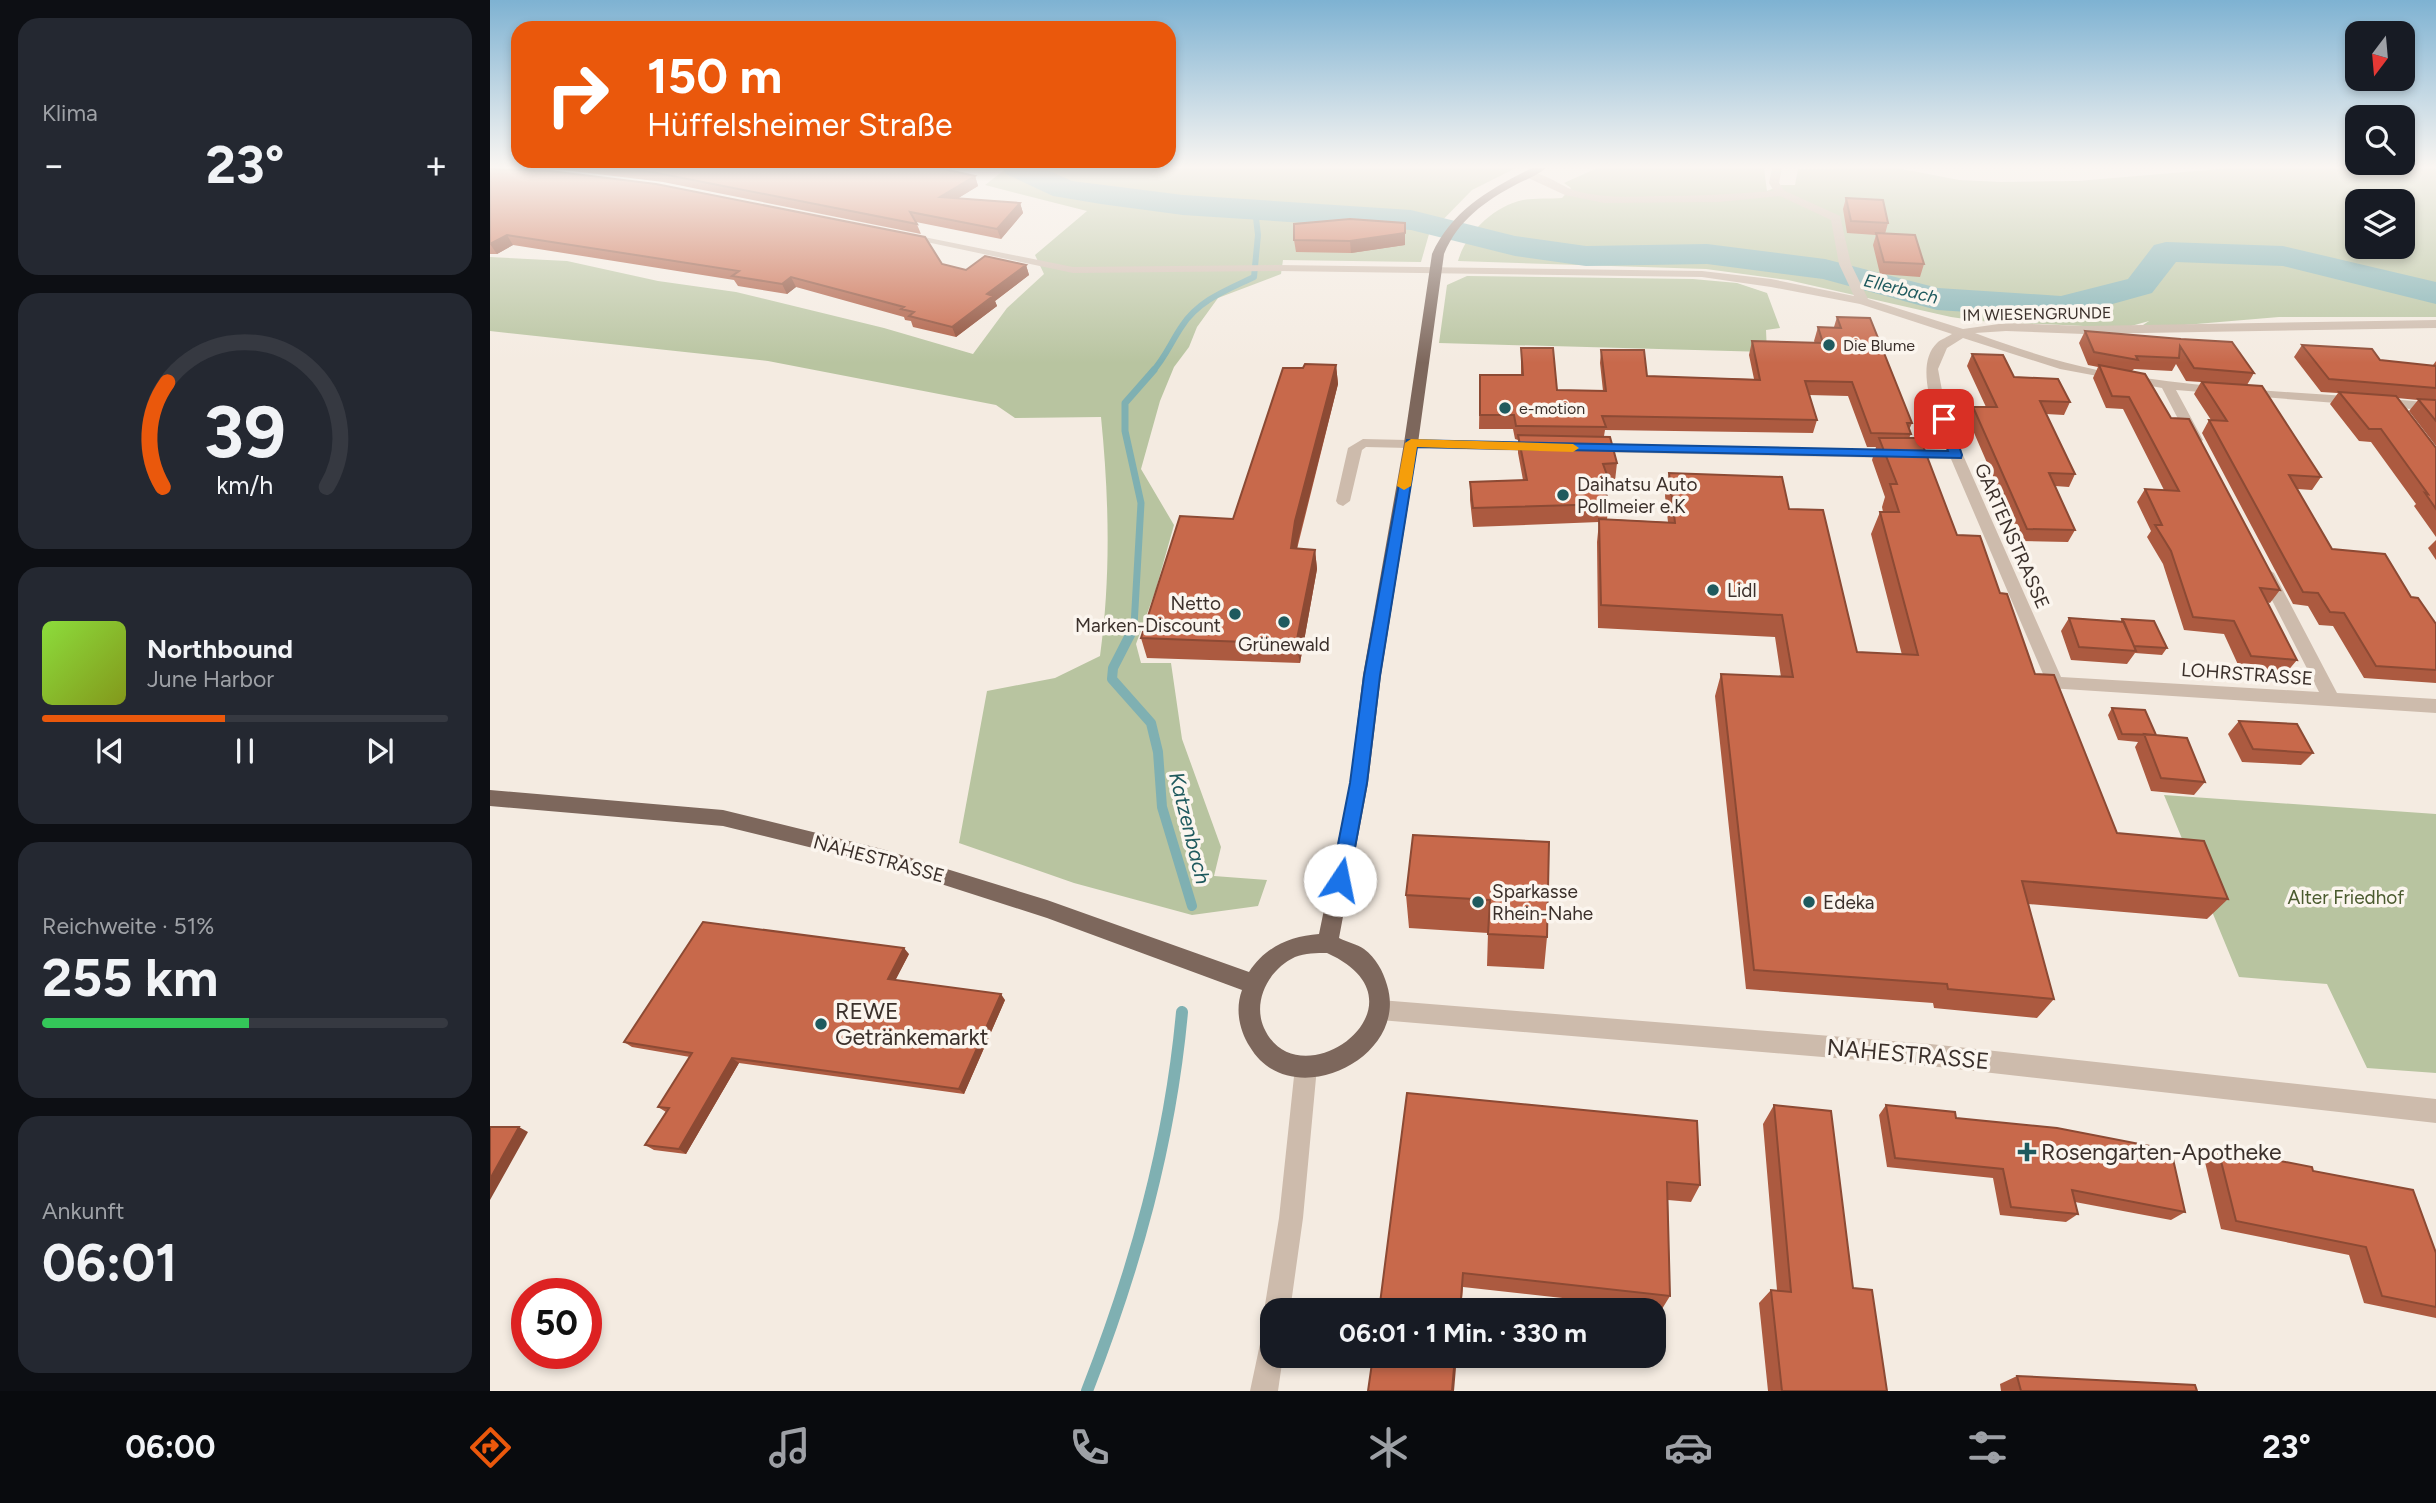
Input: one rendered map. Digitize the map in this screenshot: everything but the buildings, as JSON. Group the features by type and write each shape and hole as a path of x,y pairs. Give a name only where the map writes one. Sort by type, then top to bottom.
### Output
{"main road":[{"path":"1328,943 1359,783 1372,676 1411,443 1435,270 1443,240 1448,233"},
{"name":"NAHESTRASSE","path":"490,798 723,818 882,856 1047,909 1254,984"},
{"path":"1328,943 1346,948 1362,958 1374,973 1380,990 1380,1010 1373,1028 1354,1051 1326,1065 1306,1067 1286,1064 1268,1053 1255,1039 1248,1021 1254,984 1266,965 1285,951 1305,944 1328,943"}],"street":[{"path":"1839,233 1845,264 1863,301"},
{"name":"IM WIESENGRUNDE","path":"897,235 1073,270 1279,268 1702,274 1771,283 1863,301 1962,333 1978,328 2080,330 2354,323 2436,324"},
{"path":"1962,333 2047,361 2101,374 2167,385 2436,407"},
{"name":"GARTENSTRASSE","path":"1962,333 1941,346 1931,369 1937,401 1956,455 2055,683"},
{"path":"2167,385 2205,457"},
{"path":"2392,402 2406,421"},
{"path":"1343,501 1358,445 1411,443 1956,455"},
{"path":"2256,555 2332,701"},
{"name":"LOHRSTRASSE","path":"2055,683 2436,706"},
{"name":"NAHESTRASSE","path":"1380,1010 1930,1055 2436,1111"},
{"path":"1279,1298 1291,1218 1306,1067"},
{"path":"1264,1391 1268,1368"}],"green space":[{"path":"1061,233 1430,233 1421,262 1283,260 1281,274 1218,298 1197,327 1189,347 1174,367 1160,401 1141,469 1174,525 1156,589 1136,644 1141,663 1171,663 1182,739 1221,847 1214,876 1267,880 1258,906 1192,915 1074,883 959,843 987,691 1055,678 1100,656 1108,537 1101,417 1015,418 996,405 768,361 490,331 490,257 567,261 658,281 736,292 884,328 973,354 1007,308 1044,274 1035,255"},
{"path":"1473,233 2345,233 2345,259 2415,259 2415,233 2436,233 2436,317 2279,317 2137,329 2149,321 2124,328 1979,321 1788,280 1706,269 1458,261"},
{"path":"1467,276 1693,279 1737,283 1767,293 1780,328 1766,330 1767,352 1439,343 1447,285"},
{"name":"Alter Friedhof","path":"2164,795 2436,814 2436,1073 2367,1068 2327,984 2239,977"}],"waterway":[{"name":"Katzenbach","path":"1152,372 1182,326 1197,309 1214,297 1254,277 1258,233"},
{"name":"Ellerbach","path":"1463,233 1515,246 1586,256 1707,254 1825,269 1937,299 2062,307 2140,286 2166,252 2283,256 2436,293"},
{"name":"Katzenbach","path":"1131,632 1134,626 1141,503 1125,431 1125,403 1154,370"},
{"name":"Katzenbach","path":"1132,631 1113,668 1112,679 1151,723 1158,752 1162,807 1192,906"},
{"name":"Katzenbach","path":"1087,1391 1120,1298 1148,1205 1169,1110 1182,1012"}],"slow traffic":[{"path":"1404,486 1411,443 1573,448"}],"place":[{"name":"Die Blume","path":"1829,345"},
{"name":"e-motion","path":"1505,408"},
{"name":"Daihatsu Auto Pollmeier e.K","path":"1563,495"},
{"name":"Lidl","path":"1713,590"},
{"name":"Netto Marken-Discount","path":"1235,614"},
{"name":"Grünewald","path":"1284,622"},
{"name":"Sparkasse Rhein-Nahe","path":"1478,902"},
{"name":"Edeka","path":"1809,902"},
{"name":"REWE Getränkemarkt","path":"821,1024"},
{"name":"Rosengarten-Apotheke","path":"2027,1152"}],"route":[{"path":"1340,880 1359,783 1372,676 1411,443 1956,455 1944,419"}]}
